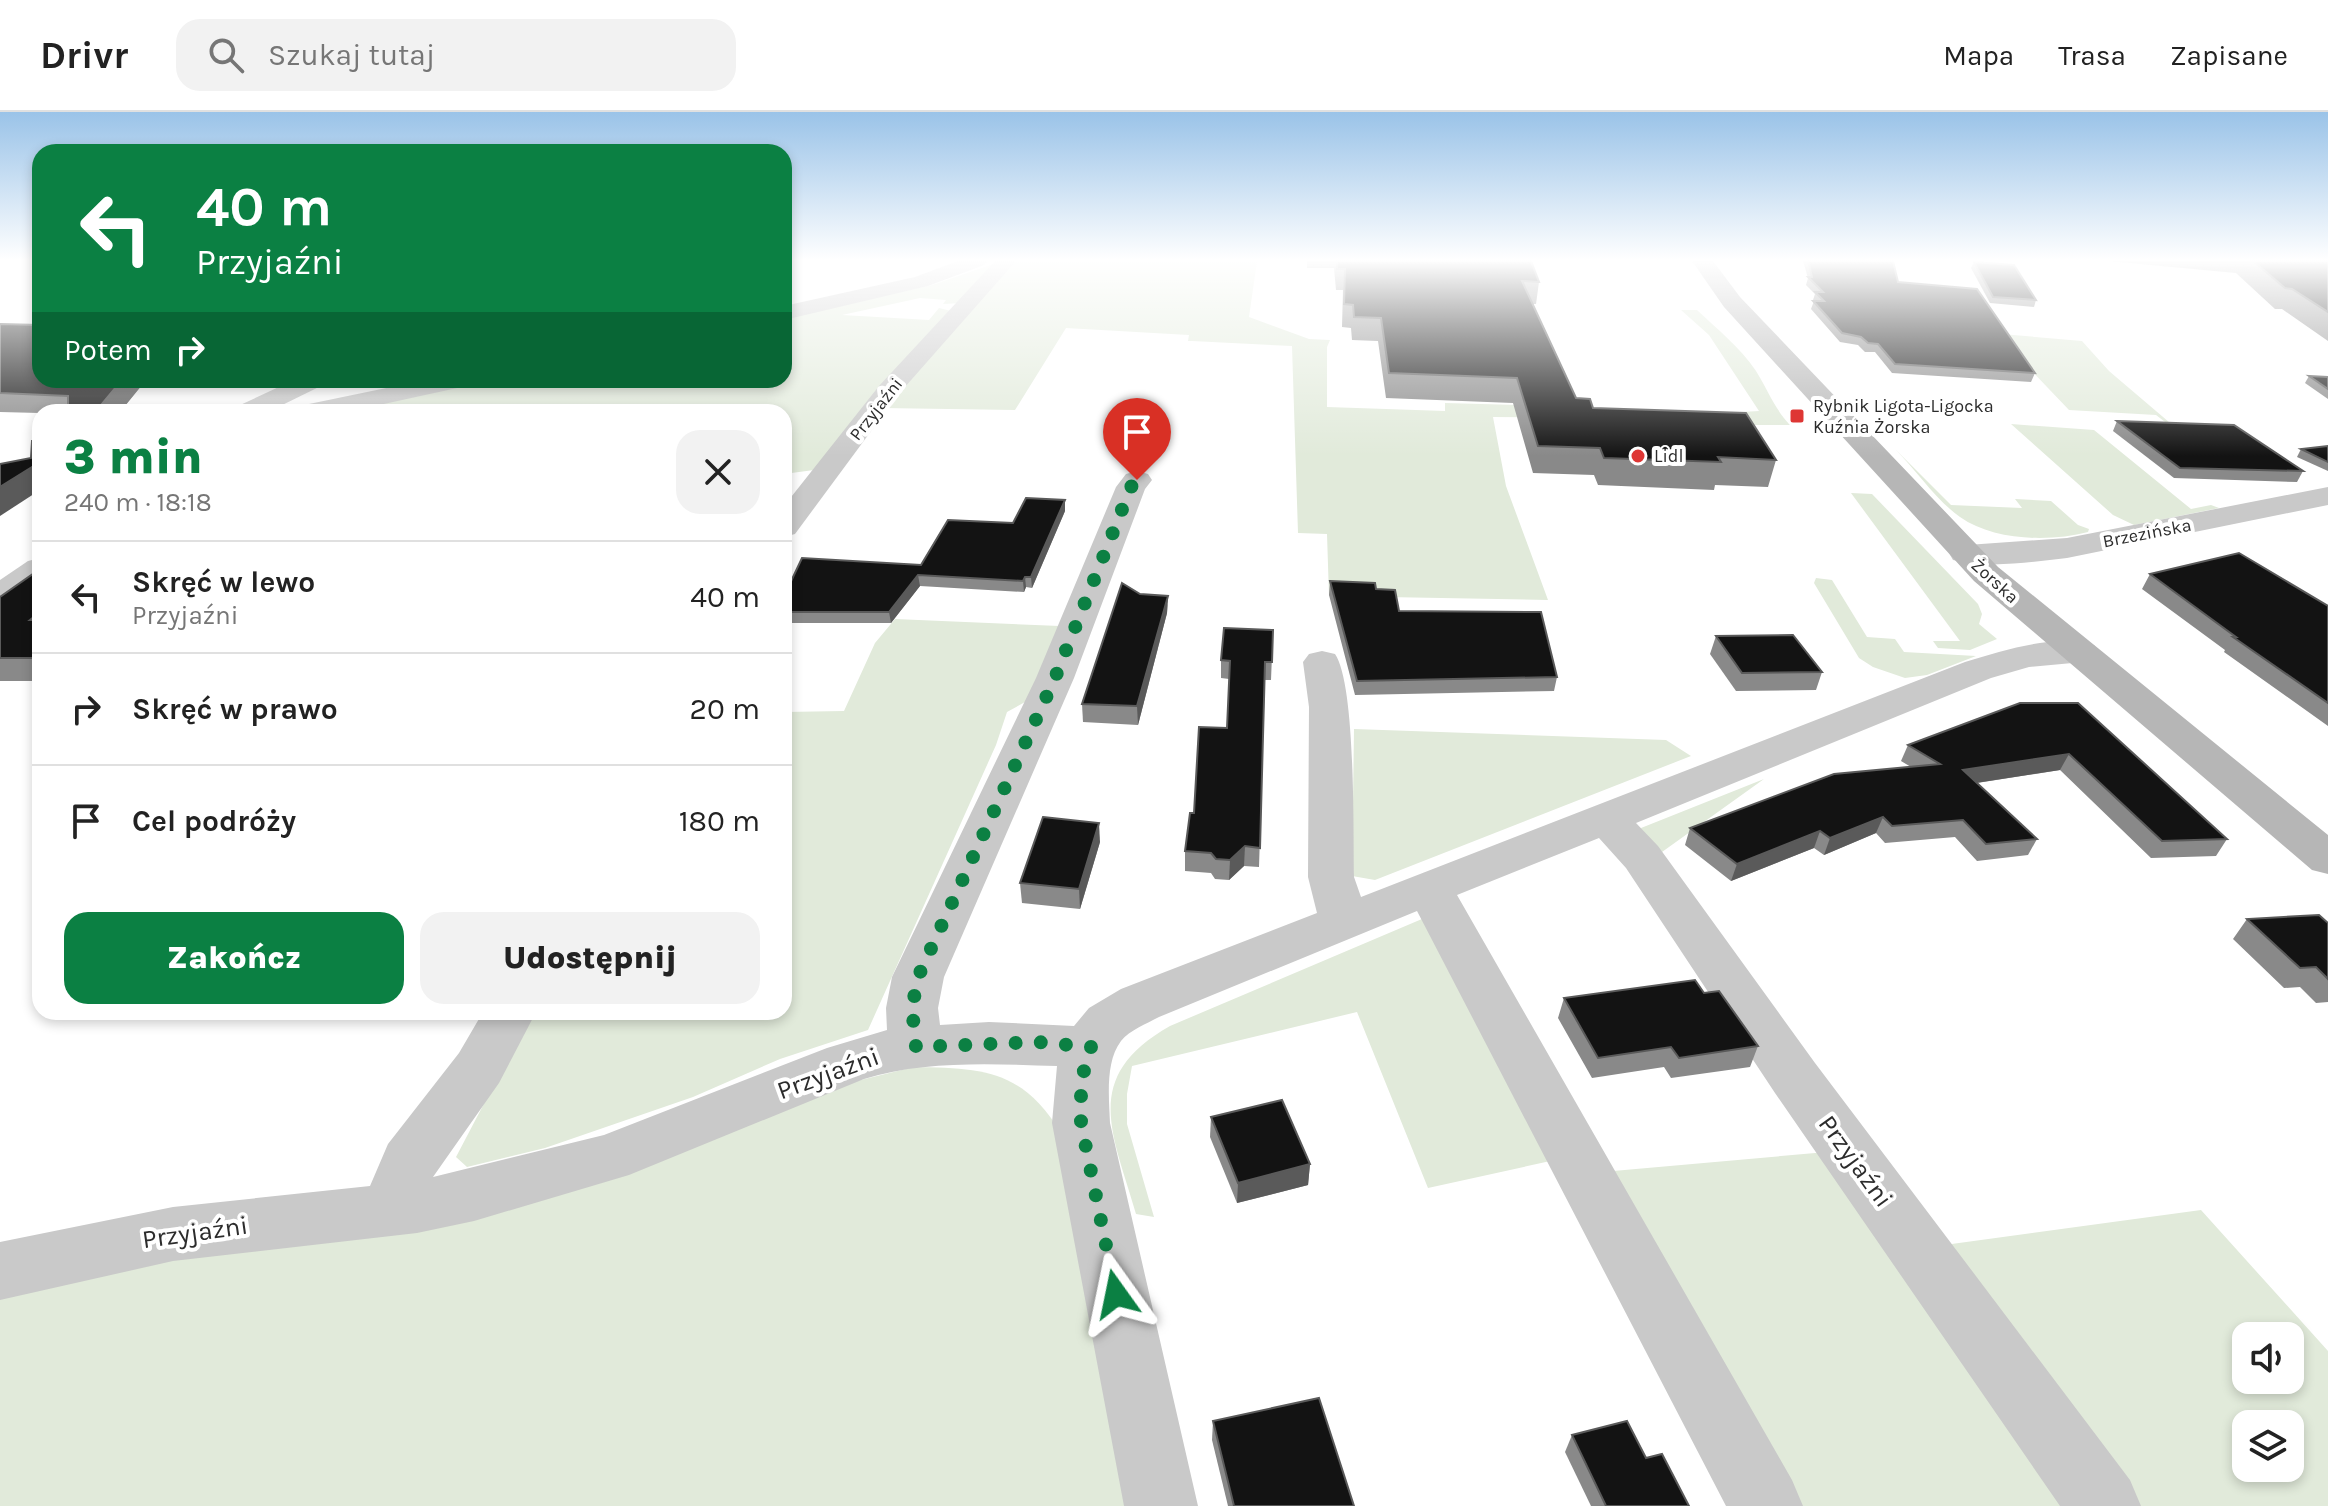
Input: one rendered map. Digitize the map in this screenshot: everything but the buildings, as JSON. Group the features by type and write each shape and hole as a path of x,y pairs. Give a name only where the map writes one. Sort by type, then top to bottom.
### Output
{"main road":[{"name":"Żorska","path":"1755,326 1965,553 2328,859"}],"street":[{"name":"Przyjaźni","path":"792,517 888,391 949,326"},
{"path":"264,404 297,388"},
{"path":"347,404 424,388"},
{"path":"792,476 824,476"},
{"path":"916,1047 912,1008 918,977 1055,678 1131,487 1137,480"},
{"name":"Brzezińska","path":"1965,553 2059,550 2328,496"},
{"path":"0,596 32,574"},
{"path":"1161,1506 1081,1123 1081,1081 1099,1031 1112,1019 1140,1003 1994,664 2027,656 2081,653"},
{"path":"1322,662 1329,707 1331,877 1344,922"},
{"name":"Przyjaźni","path":"1606,818 1642,857 1795,1078 2104,1506"},
{"path":"1426,889 1439,906 1766,1506"},
{"path":"392,1210 409,1161 479,1068 506,1020"},
{"name":"Przyjaźni","path":"0,1271 173,1234 392,1210 474,1195 608,1158 846,1063 916,1047 1037,1042 1091,1047"}],"green space":[{"path":"792,326 938,326 814,470 792,473 792,404 371,404 446,388 792,388"},
{"path":"954,326 1274,326 1309,339 1330,340 1327,347 1327,407 1445,411 1445,403 1587,407 1589,418 1493,417 1506,486 1548,600 1329,596 1327,534 1298,533 1292,346 1188,341 1189,335 1066,328 1015,410 882,408"},
{"path":"1699,326 1714,326 1736,346 1750,362 1790,425 1753,425 1742,412 1759,411 1709,335"},
{"path":"2002,334 2082,341 2109,371 2203,451 2156,415 2069,410"},
{"path":"2011,424 2094,430 2191,509 2211,505 2219,508 2134,525 2113,515"},
{"path":"1895,449 1951,505 2022,508 2015,499 2051,501 2078,525 2089,529 2088,532 2057,537 2022,537 1974,525 1943,502"},
{"path":"1851,493 1872,494 1978,604 1982,614 1979,624 1997,639 1970,650 1938,648 1933,641 1960,641"},
{"path":"1816,578 1832,580 1867,637 1895,639 1904,652 1976,656 1927,675 1905,678 1873,667 1859,658 1814,583"},
{"path":"895,619 1060,626 1034,697 1007,712 996,745 868,1030 780,1059 693,1097 545,1148 467,1167 456,1157 528,1020 792,1020 792,712 844,711 875,643"},
{"path":"1354,729 1666,740 1691,756 1375,880 1352,876"},
{"path":"1764,779 1655,857 1937,1246 2201,1210 2302,1322 2232,1322 2232,1394 2304,1394 2304,1324 2328,1351 2328,1506 2121,1506 1643,844 1641,828"},
{"path":"1429,916 1564,1158 1428,1188 1357,1012 1132,1066 1127,1094 1127,1124 1154,1217 1136,1214 1119,1158 1111,1109 1114,1087 1123,1066 1142,1045 1170,1026"},
{"path":"914,1067 961,1069 999,1077 1032,1096 1061,1133 1133,1506 0,1506 0,1290"},
{"path":"1838,1151 2088,1506 1788,1506 1602,1172"}],"place":[{"name":"Rybnik Ligota-Ligocka Kuźnia Żorska","path":"1797,416"},
{"name":"Lidl","path":"1638,456"}],"route":[{"path":"1116,1294 1081,1123 1081,1081 1091,1047 1037,1042 916,1047 912,1008 918,977 1055,678 1131,487 1137,480"}]}
